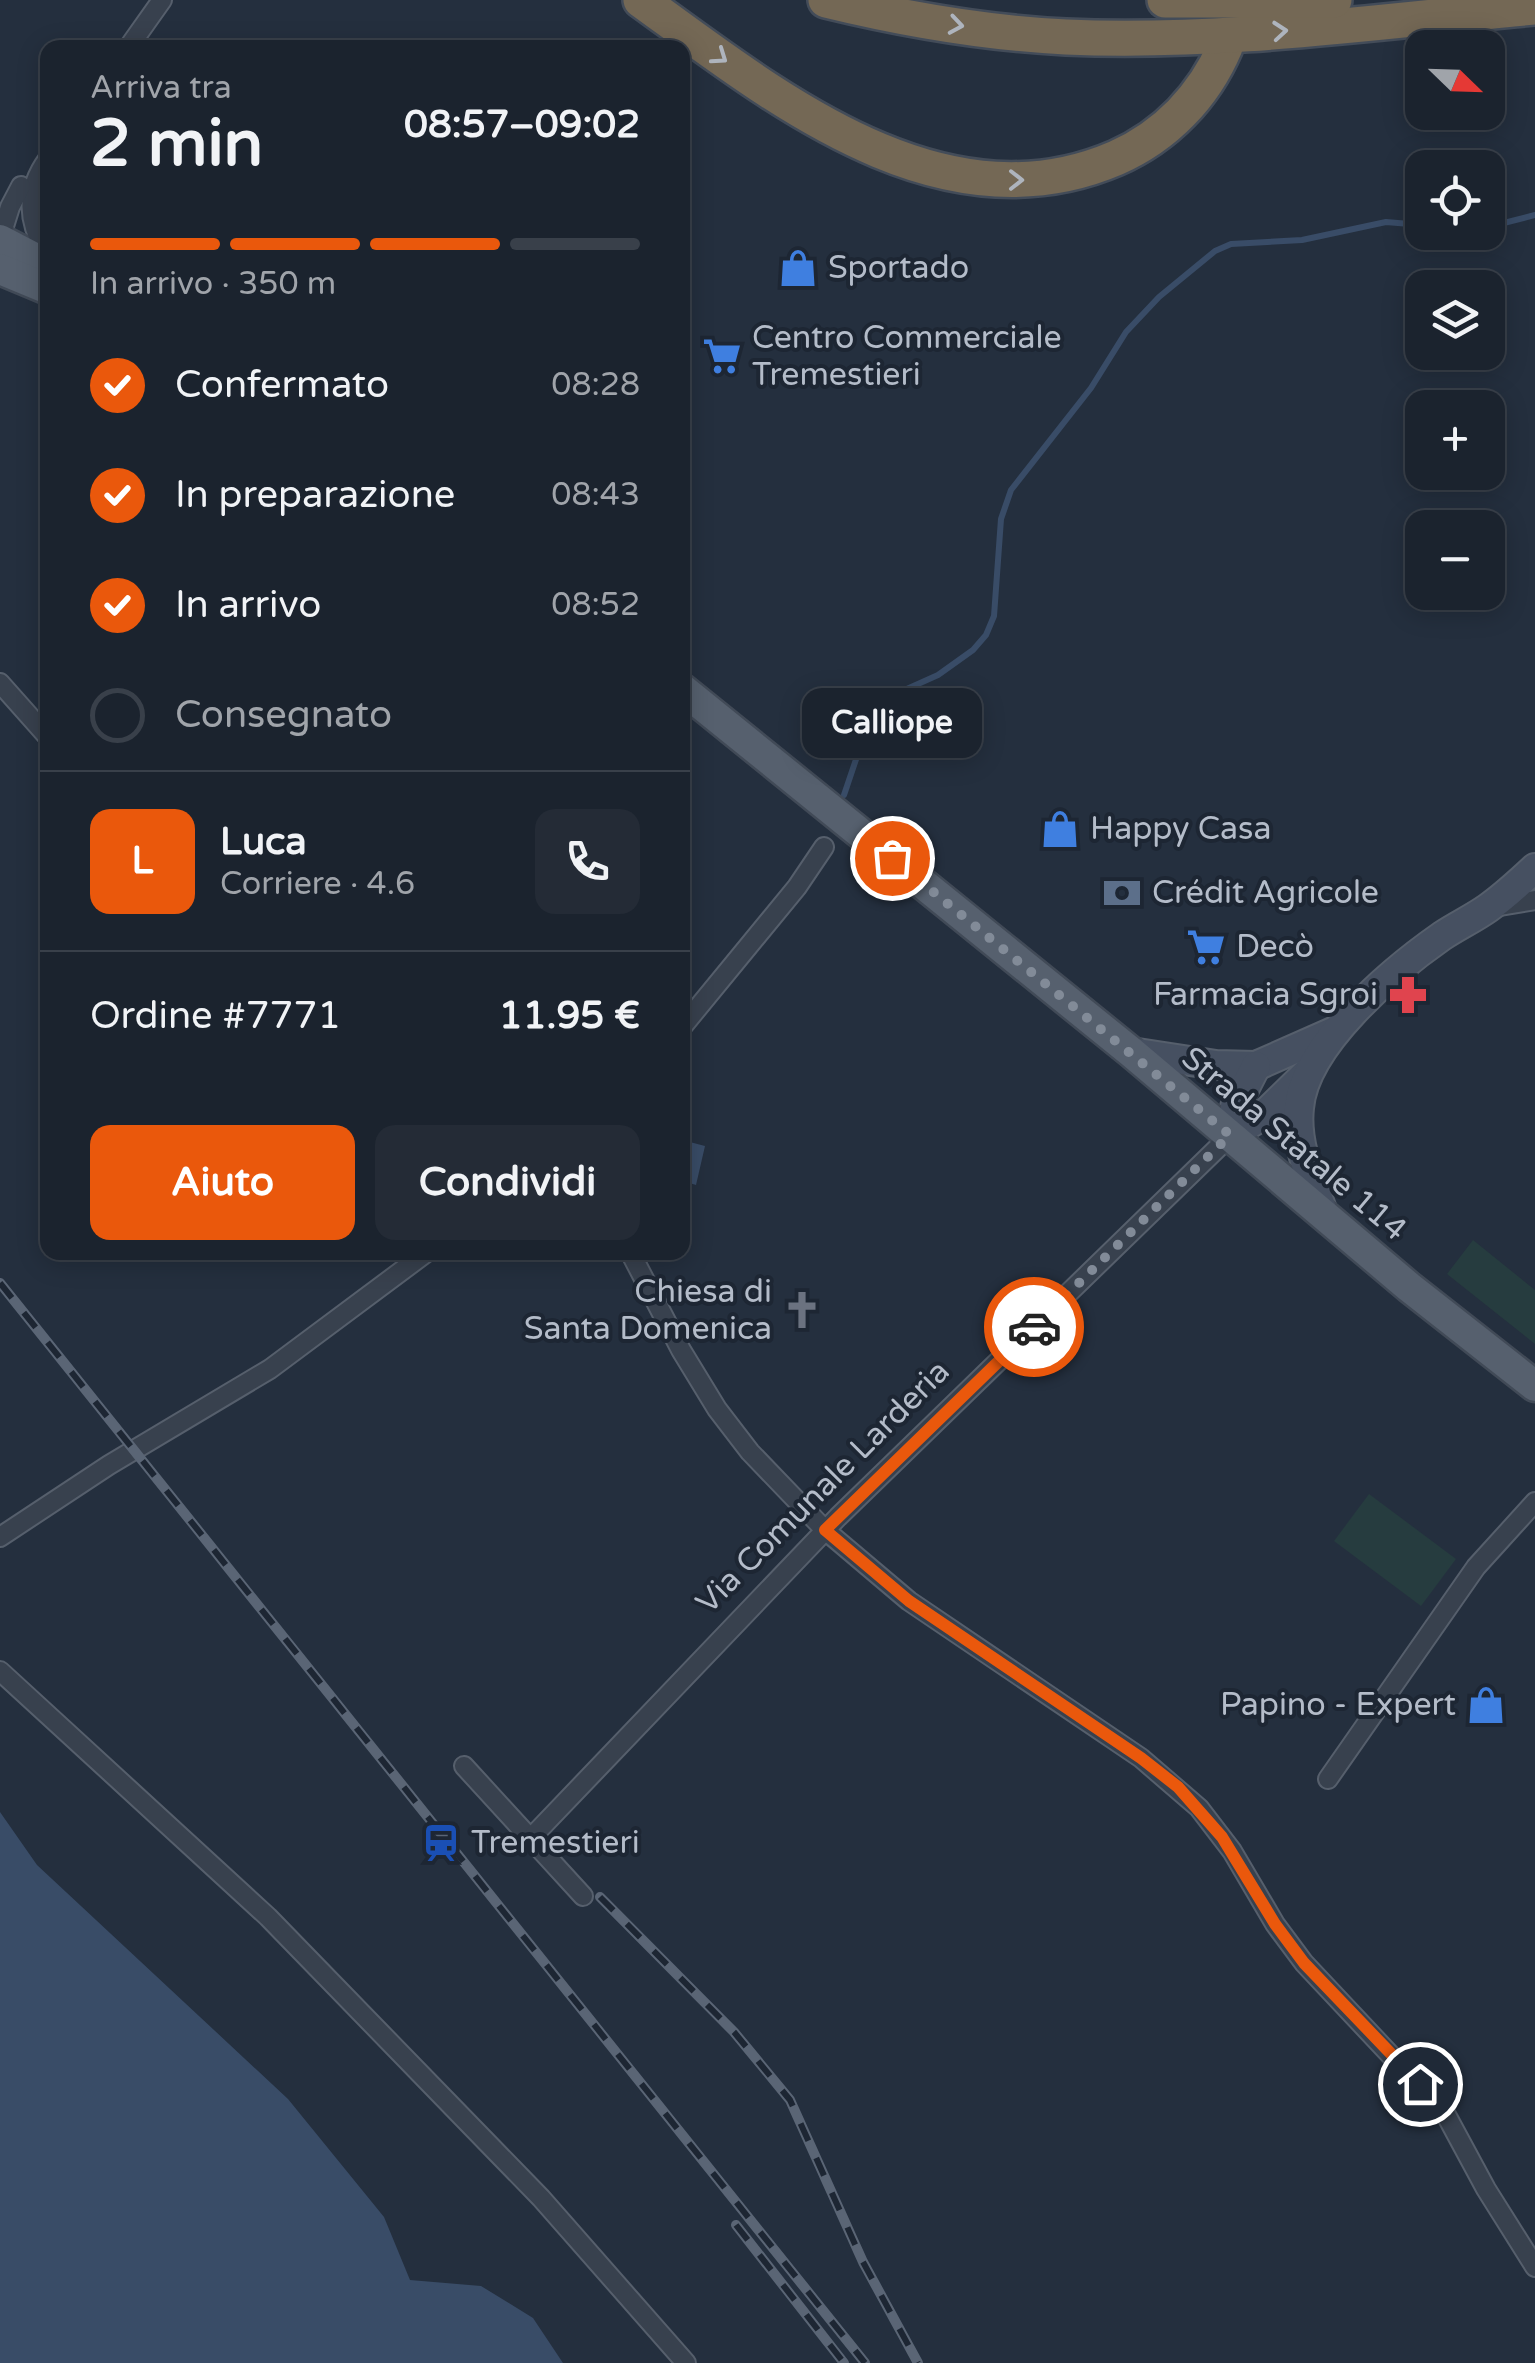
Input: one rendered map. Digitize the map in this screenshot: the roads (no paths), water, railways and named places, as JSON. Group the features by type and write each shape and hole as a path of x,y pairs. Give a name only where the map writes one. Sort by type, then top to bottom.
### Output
{"highway":[{"path":"642,0 766,89 828,126 918,165 989,179 1067,175 1125,154 1176,119 1198,95 1225,47"},
{"path":"826,0 1000,32 1118,38 1264,32 1535,6"},
{"path":"1164,0 1334,0"}],"main road":[{"path":"0,240 40,261"},
{"path":"0,269 40,286"},
{"name":"Strada Statale 114","path":"690,695 1131,1052 1432,1306 1535,1386"}],"street":[{"path":"134,40 162,0"},
{"path":"0,240 10,207 26,193 40,170"},
{"path":"0,201 26,193"},
{"path":"26,193 33,227 40,240"},
{"path":"0,682 40,729"},
{"path":"690,1017 797,887 824,847"},
{"name":"Via Comunale Larderia","path":"530,1838 825,1530 1230,1135 1265,1114 1306,1074 1333,1032 1442,936 1489,908 1535,868"},
{"path":"1489,908 1535,900"},
{"name":"Via Comunale Larderia","path":"1131,1052 1216,1065 1256,1066 1333,1032"},
{"path":"1230,1135 1235,1107 1256,1066"},
{"name":"Via Comunale Larderia","path":"1306,1074 1298,1109 1301,1142 1323,1212"},
{"path":"1,1535 270,1369 417,1260"},
{"path":"634,1260 671,1333 717,1409 750,1452 825,1530 909,1601 1141,1758 1198,1808 1232,1851 1275,1924 1304,1963 1444,2113 1535,2267"},
{"path":"1328,1779 1476,1568 1535,1502"},
{"path":"0,1672 268,1918 540,2198 686,2363"},
{"path":"464,1766 583,1896"}],"water":[{"path":"690,1142 705,1146 696,1185 690,1183"},
{"path":"0,1812 37,1865 288,2099 384,2217 410,2280 481,2286 533,2318 563,2363 0,2363"}],"waterway":[{"path":"1505,223 1535,215"},
{"path":"844,795 870,718 880,701 938,675 973,650 986,635 994,616 1001,519 1011,490 1091,388 1126,332 1159,297 1215,251 1231,244 1302,240 1386,222 1405,224"}],"railway":[{"path":"0,1283 865,2363"},
{"path":"600,1897 734,2032 790,2100 863,2262 918,2363"},
{"path":"736,2225 844,2363"}],"place":[{"name":"Sportado","path":"798,268"},
{"name":"Centro Commerciale Tremestieri","path":"722,356"},
{"name":"Happy Casa","path":"1060,829"},
{"name":"Calliope","path":"892,858"},
{"name":"Crédit Agricole","path":"1122,893"},
{"name":"Decò","path":"1206,947"},
{"name":"Farmacia Sgroi","path":"1408,995"},
{"name":"Chiesa di Santa Domenica","path":"802,1310"},
{"name":"Papino - Expert","path":"1486,1705"},
{"name":"Tremestieri","path":"441,1843"}]}
